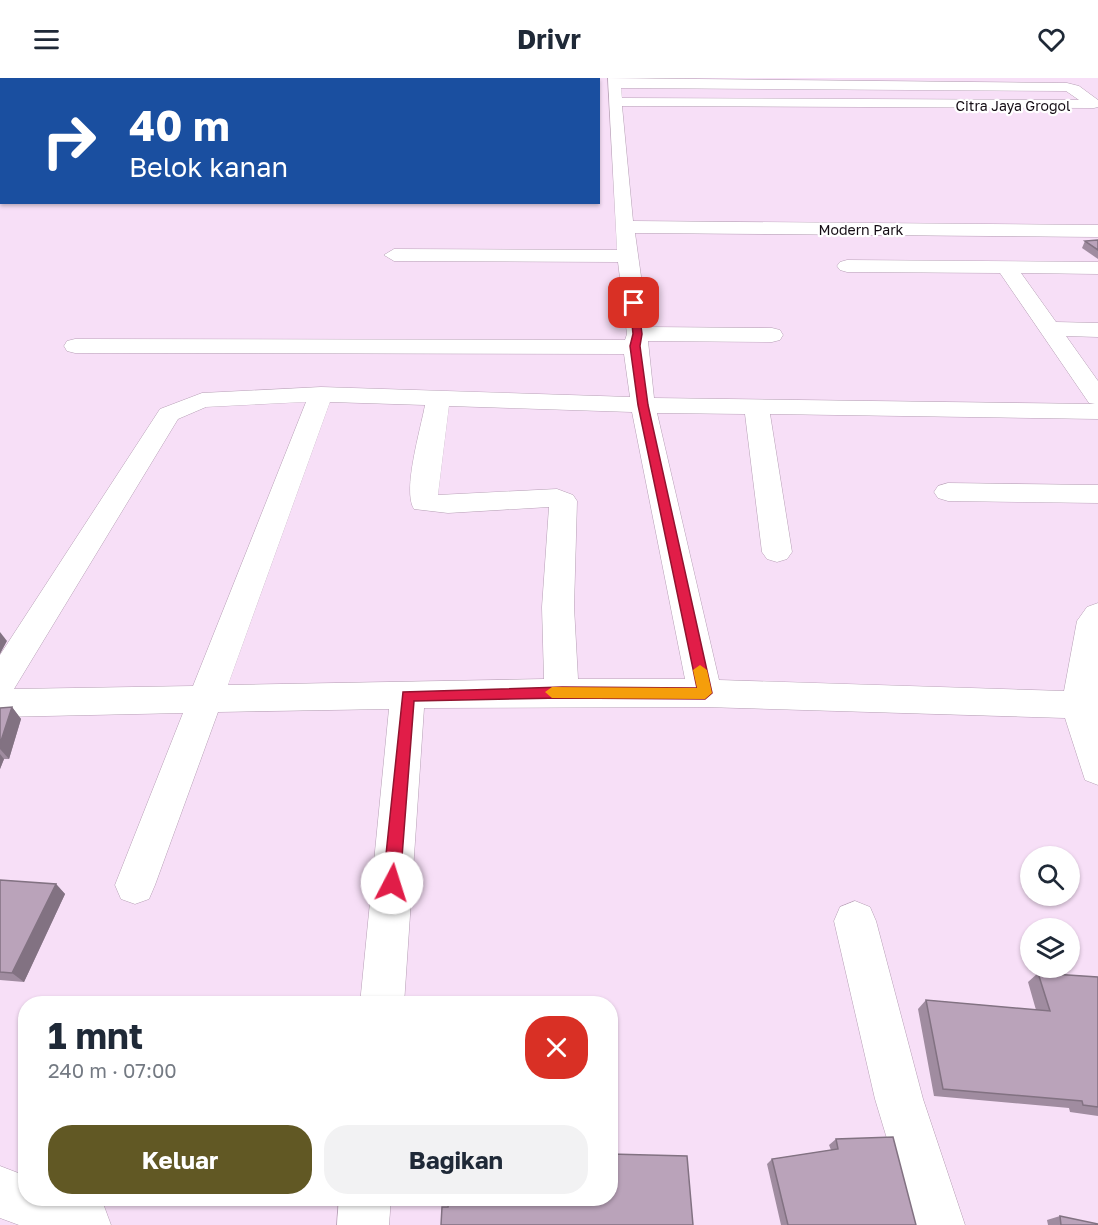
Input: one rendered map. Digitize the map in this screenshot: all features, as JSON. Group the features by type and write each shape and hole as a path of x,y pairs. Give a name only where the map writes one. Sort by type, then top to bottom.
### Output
{"street":[{"name":"Citra Jaya Grogol","path":"846,86 1067,87 1074,89 1094,104 858,104 611,99 846,86"},
{"path":"846,86 858,104"},
{"path":"611,99 643,405 705,693"},
{"name":"Modern Park","path":"625,227 1098,231"},
{"path":"394,255 627,256"},
{"path":"847,266 1098,268"},
{"path":"1006,267 1052,329 1098,398"},
{"path":"1052,329 1098,330"},
{"path":"75,346 636,340 772,335"},
{"path":"135,885 321,394"},
{"path":"0,682 169,414 202,400 321,394 643,405 1098,412"},
{"path":"438,398 424,486 424,502 431,504 557,498 563,501 558,607 562,692"},
{"path":"756,407 777,552"},
{"path":"948,492 1098,494"},
{"path":"1098,615 1093,621 1079,705 1098,769"},
{"path":"0,702 562,692 705,693 1079,705"},
{"path":"383,996 408,696"},
{"path":"855,921 899,1099 939,1225"},
{"path":"0,1192 18,1199"},
{"path":"36,1206 85,1225"},
{"path":"363,1225 364,1206"}],"building":[{"path":"1098,240 1098,250 1085,241"},
{"path":"12,707 0,744 0,708"},
{"path":"0,880 56,884 12,973 0,972"},
{"path":"1098,977 1098,1107 1083,1105 1082,1101 943,1089 926,1000 1050,1011 1040,978"},
{"path":"893,1137 916,1225 788,1225 772,1159 838,1149 836,1139"},
{"path":"618,1154 687,1156 693,1225 441,1225 442,1207 618,1206"},
{"path":"1060,1216 1098,1224 1098,1225 1061,1225"}],"slow traffic":[{"path":"552,692 705,693 700,670"}],"route":[{"path":"392,883 408,696 562,692 705,693 643,405 635,346 638,334 634,303"}]}
